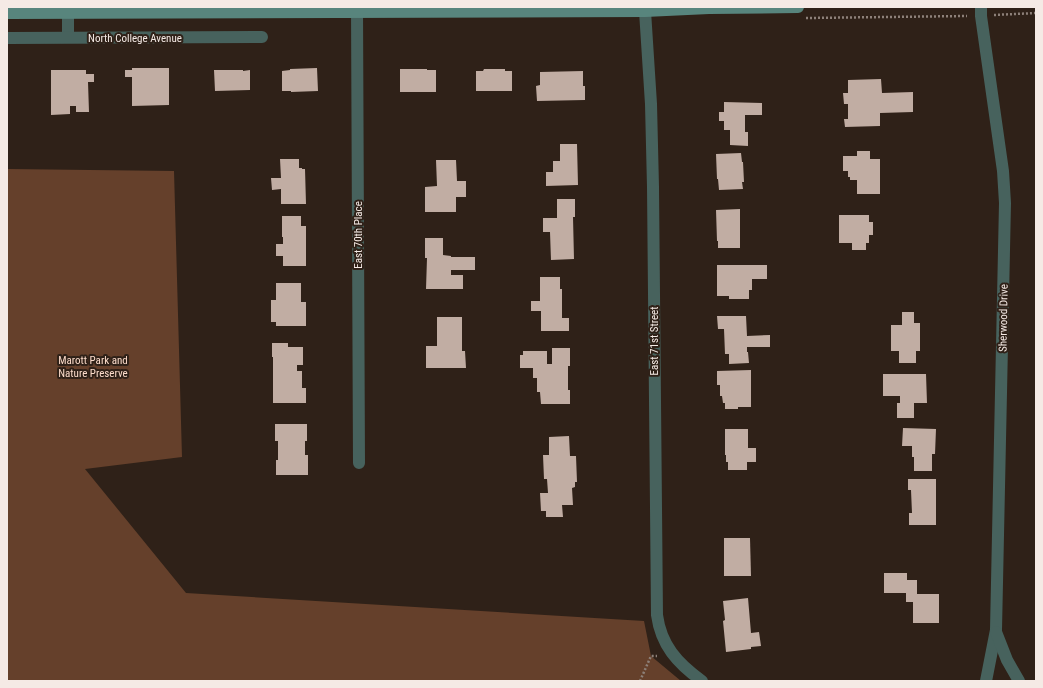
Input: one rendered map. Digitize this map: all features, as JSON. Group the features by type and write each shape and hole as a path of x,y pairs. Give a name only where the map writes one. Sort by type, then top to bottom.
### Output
{"main road":[{"path":"7,13 68,10 645,9 798,7"}],"street":[{"name":"East 71st Street","path":"645,9 651,96 653,180 657,615 662,635 674,657 702,681"},
{"path":"68,10 68,37"},
{"name":"East 70th Place","path":"358,10 359,463"},
{"name":"Sherwood Drive","path":"981,11 1005,190 996,630 986,681"},
{"name":"North College Avenue","path":"7,38 262,37"},
{"name":"Sherwood Drive","path":"996,630 1007,660 1019,681"}],"path":[{"path":"805,18 981,11 1036,13"},
{"path":"640,681 651,656 674,657"}],"green space":[{"name":"Marott Park and Nature Preserve","path":"7,169 174,171 182,457 85,469 186,593 644,621 651,656 681,681 7,681"}],"building":[{"path":"132,68 169,68 169,105 132,106 132,77 125,77 125,70 132,70"},
{"path":"317,68 318,91 282,91 282,71 290,69"},
{"path":"400,69 436,70 436,92 400,92"},
{"path":"484,69 505,69 505,71 512,71 512,91 476,91 476,71 483,71"},
{"path":"51,70 86,70 86,74 94,74 94,82 88,82 89,112 76,112 76,106 70,106 70,114 51,115"},
{"path":"214,70 250,70 250,90 215,91"},
{"path":"583,71 585,100 537,101 536,86 540,85 540,72"},
{"path":"881,79 882,93 913,92 913,112 880,113 880,126 845,127 844,119 848,119 848,104 844,104 843,93 848,93 848,80"},
{"path":"724,102 762,103 762,115 745,115 745,132 748,132 748,146 730,145 730,130 724,130 724,121 719,121 719,112 724,112"},
{"path":"560,144 577,144 578,185 546,186 546,172 553,172 553,161 560,161"},
{"path":"857,151 870,151 870,159 880,159 880,194 857,194 857,180 850,180 850,177 848,177 848,171 843,171 843,156 857,156"},
{"path":"741,153 743,162 743,189 719,190 716,154"},
{"path":"280,159 299,159 299,168 305,169 306,204 281,204 281,189 272,190 271,178 281,178"},
{"path":"436,160 456,160 457,181 466,181 466,197 456,197 456,212 425,212 425,187 437,186"},
{"path":"557,199 575,199 575,217 573,217 574,259 551,260 550,232 543,232 543,218 557,218"},
{"path":"740,209 740,248 718,248 716,210"},
{"path":"839,215 869,215 869,222 873,222 873,235 869,235 869,243 866,243 866,250 852,250 852,243 839,243"},
{"path":"282,216 301,216 301,226 306,226 306,266 283,266 283,256 276,256 276,244 283,244"},
{"path":"425,238 443,238 443,255 451,257 475,257 475,270 451,270 451,275 463,275 463,289 426,289 427,258 425,258"},
{"path":"717,265 767,265 767,279 752,279 752,290 749,290 749,299 729,299 729,296 717,296"},
{"path":"540,277 560,277 560,289 562,289 562,318 569,318 569,331 541,331 541,311 531,311 531,301 540,301"},
{"path":"276,283 301,283 301,302 306,302 306,326 276,326 276,322 271,322 271,300 276,300"},
{"path":"902,312 914,312 914,323 920,323 920,351 916,351 916,363 899,363 899,351 891,351 891,325 902,325"},
{"path":"717,316 746,316 747,336 770,335 770,347 747,347 749,363 729,364 729,354 725,354 724,329 718,329"},
{"path":"437,317 462,317 462,351 465,351 466,368 426,368 426,346 437,346"},
{"path":"272,343 288,343 288,347 303,347 303,365 297,365 297,371 302,371 302,388 306,388 306,403 273,403"},
{"path":"552,348 570,348 568,390 570,390 570,404 541,404 540,392 537,392 537,378 533,378 533,368 520,368 520,355 523,355 523,351 547,351 547,364 552,364"},
{"path":"751,370 751,407 725,409 725,403 723,403 722,396 720,396 720,385 717,385 717,371"},
{"path":"883,374 926,374 927,403 914,403 914,418 897,418 897,403 900,403 900,396 883,396"},
{"path":"275,424 307,424 305,455 308,455 308,475 276,475 278,441 275,441"},
{"path":"903,428 936,429 935,454 932,454 932,471 914,471 912,446 902,446"},
{"path":"725,429 748,429 748,448 756,448 756,462 747,462 747,470 728,470 728,462 726,462 725,455"},
{"path":"569,436 570,456 576,456 577,482 575,482 575,487 572,488 573,505 562,505 563,517 546,517 546,511 541,511 540,493 548,493 547,479 544,479 543,455 549,455 549,437"},
{"path":"908,479 936,479 936,525 909,525 909,513 912,513 911,490 908,490"},
{"path":"724,538 750,538 751,576 724,576"},
{"path":"884,573 907,573 907,580 917,580 917,594 939,594 939,623 913,623 913,602 906,602 906,593 884,593"},
{"path":"748,598 751,633 759,632 761,646 751,647 751,649 726,652 723,601"}]}
